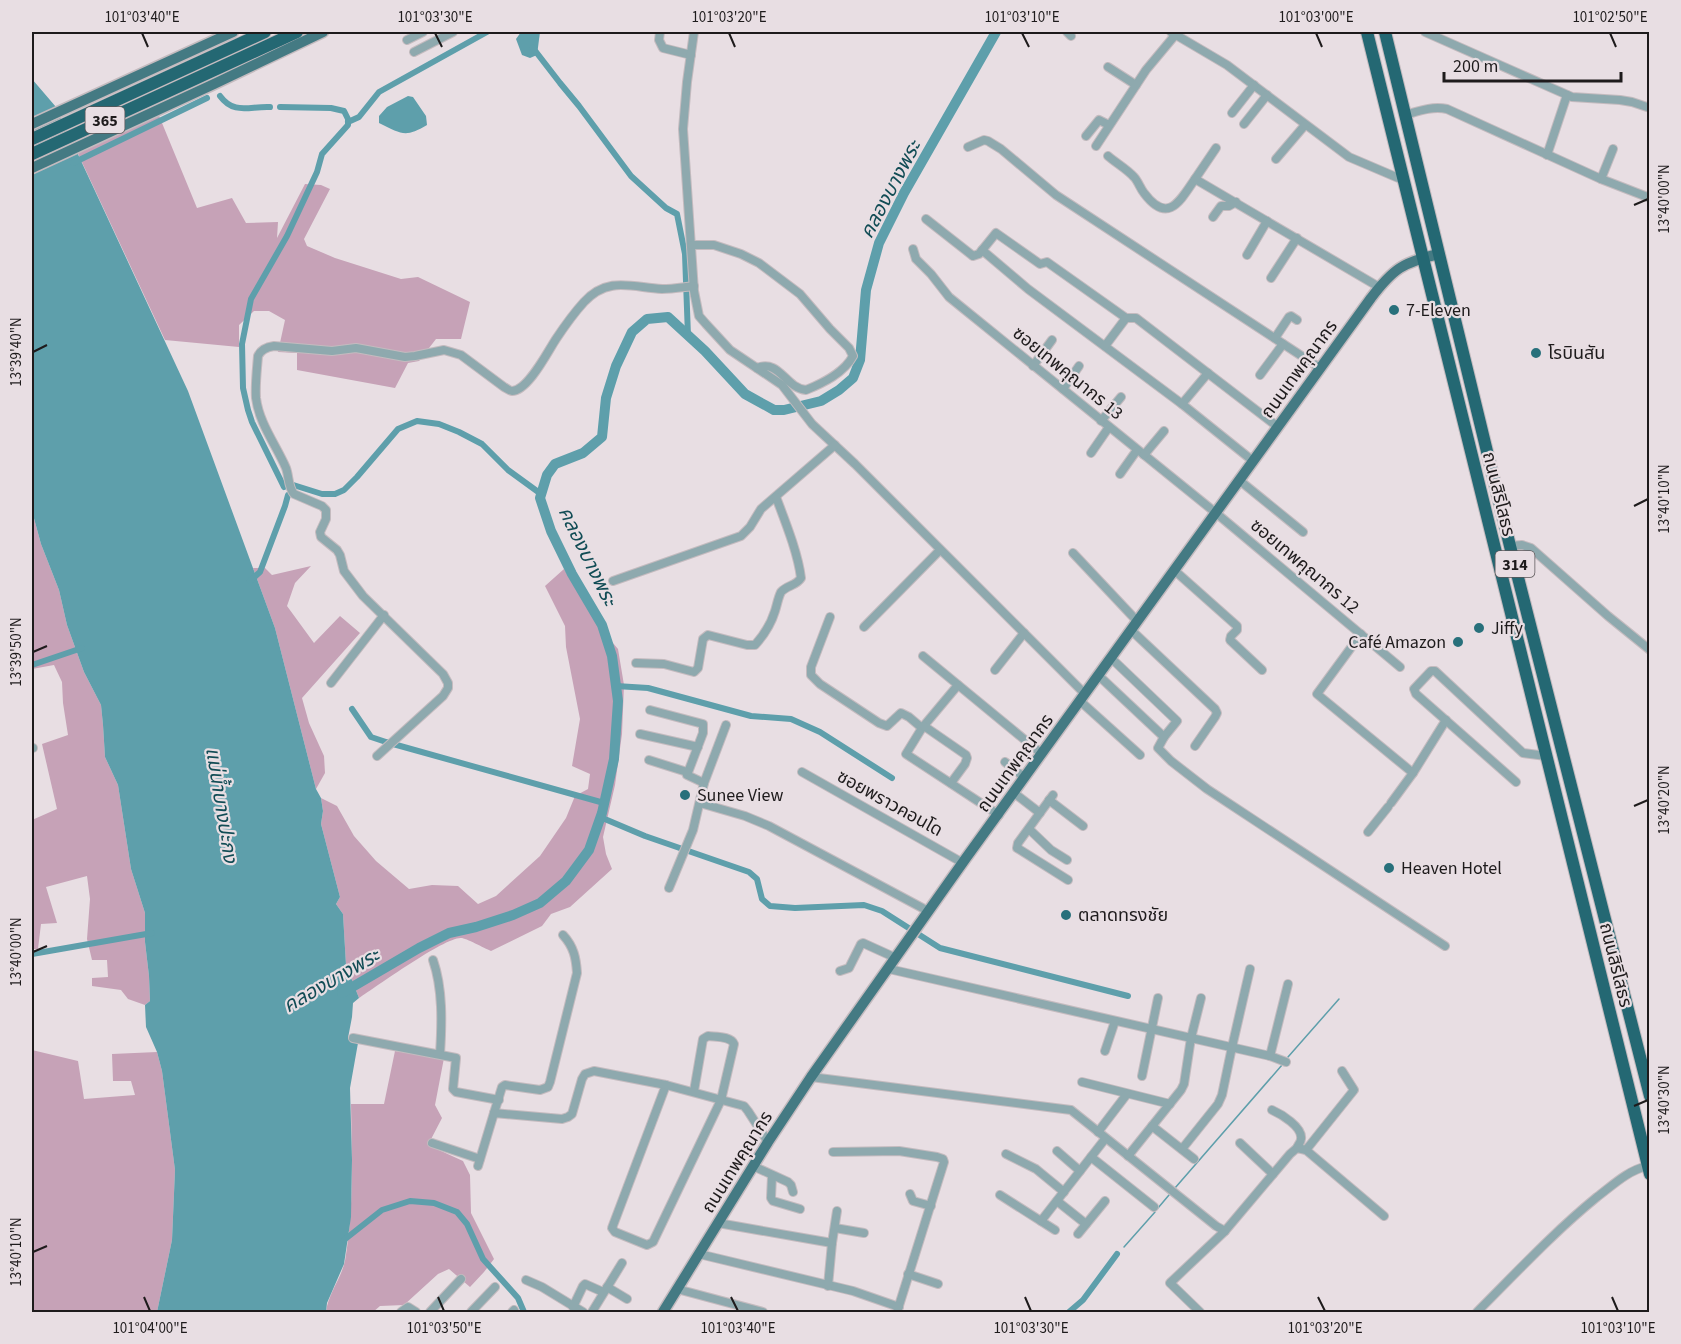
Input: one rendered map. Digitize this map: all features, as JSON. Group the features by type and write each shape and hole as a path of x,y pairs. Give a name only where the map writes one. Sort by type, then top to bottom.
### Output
{"highway":[{"name":"365","path":"32,139 265,32"},
{"name":"365","path":"32,154 180,93 297,32"},
{"name":"ถนนสิริโสธร","path":"1367,32 1648,1170"},
{"name":"ถนนสิริโสธร","path":"1385,32 1510,546 1650,1096"},
{"path":"1612,1023 1630,1018"}],"main road":[{"name":"365","path":"32,124 233,32"},
{"name":"365","path":"32,168 180,93 323,32"},
{"name":"ถนนเทพคุณากร","path":"663,1312 811,1077 928,911 1379,287 1404,264 1439,254"}],"street":[{"path":"407,40 423,32"},
{"path":"414,52 453,32"},
{"path":"660,32 659,40 663,48 690,55"},
{"path":"694,32 683,129 694,286 699,316 730,350 782,385 812,424 1024,633 1082,697 1140,755"},
{"path":"1425,32 1567,95 1584,99 1626,101 1650,108"},
{"path":"1096,146 1146,70 1174,33 1227,65 1349,157 1403,180"},
{"path":"1108,67 1136,85"},
{"path":"1232,113 1254,85"},
{"path":"1244,124 1267,95"},
{"path":"1547,155 1567,95"},
{"path":"1405,115 1427,109 1446,109 1600,179 1650,198"},
{"path":"1086,136 1099,120 1109,125"},
{"path":"1276,159 1305,125"},
{"path":"968,147 984,140 1001,149 1056,195 1320,368"},
{"path":"1108,156 1133,176 1150,201 1164,208 1171,208 1179,202 1216,148"},
{"path":"1600,179 1613,149"},
{"path":"1195,179 1379,287"},
{"path":"1213,217 1221,206 1229,206 1236,202"},
{"path":"926,219 970,255 977,255 996,233 1038,263 1047,262 1126,318 1136,318 1278,427"},
{"path":"1247,255 1267,221"},
{"path":"1271,278 1297,238"},
{"path":"692,245 714,245 759,263 800,294 849,348 853,356 848,364 834,376 806,390 795,386 768,365 757,368"},
{"name":"ซอยเทพคุณากร 13","path":"913,249 919,264 931,274 949,297 1216,513"},
{"path":"982,250 1028,289 1182,404 1253,461"},
{"path":"377,756 443,696 448,683 437,667 363,596 349,578 337,550 321,537 320,532 326,519 326,510 294,494 286,469 261,414 256,396 260,352 268,347 276,346 332,351 356,348 405,357 444,350 461,355 511,391 524,384 543,363 556,339 597,290 617,284 666,289 694,286"},
{"path":"1275,338 1289,317 1297,320"},
{"path":"1106,346 1126,318"},
{"path":"1033,366 1052,340"},
{"path":"1260,375 1283,344"},
{"path":"1063,389 1079,366"},
{"path":"1182,404 1208,373"},
{"path":"1101,421 1121,397"},
{"path":"1091,453 1109,427"},
{"path":"1120,474 1164,430"},
{"path":"613,581 736,539 746,532 762,509 835,445"},
{"path":"1239,480 1303,532"},
{"path":"636,663 664,664 694,672 698,668 703,639 708,635 751,645 759,641 769,626 781,592 796,584 801,578 776,496"},
{"name":"ซอยเทพคุณากร 12","path":"1216,513 1400,667"},
{"path":"1510,546 1531,548 1650,650"},
{"path":"864,627 940,550"},
{"path":"1072,553 1134,626 1215,709 1217,713 1215,717 1195,746"},
{"path":"1174,570 1237,626 1230,640 1262,670"},
{"path":"331,683 384,615"},
{"path":"830,618 811,667 811,675 829,690 879,723 887,726 901,713 966,755 965,764 951,783"},
{"path":"995,670 1024,633"},
{"path":"1360,634 1317,694 1413,773"},
{"path":"923,656 1042,754"},
{"path":"1111,658 1176,719 1159,745 1160,751 1207,789 1445,945"},
{"path":"1516,782 1414,692 1414,689 1433,670 1522,753 1546,756"},
{"path":"1098,675 1164,736"},
{"path":"958,685 923,727 906,754 999,815"},
{"path":"650,710 703,724 703,733 687,772"},
{"path":"1368,832 1413,773 1446,720"},
{"path":"669,888 693,830 704,783 726,725"},
{"path":"640,734 698,747"},
{"path":"649,760 687,772 689,777 704,783"},
{"path":"1005,762 1025,778"},
{"name":"ซอยพราวคอนโด","path":"802,772 963,863"},
{"path":"1014,793 1040,813"},
{"path":"1068,880 1018,849 1018,843 1051,798 1083,826"},
{"path":"700,803 745,816 769,826 928,911"},
{"path":"1029,829 1051,850 1067,860"},
{"path":"432,1143 479,1163 502,1087 505,1085 540,1090 548,1087 577,973 574,951 563,935"},
{"path":"840,971 849,969 863,943 896,958"},
{"path":"433,960 440,997 440,1054"},
{"path":"889,969 1232,1047 1286,1062"},
{"path":"1182,1149 1218,1104 1222,1095 1250,969"},
{"path":"1270,1056 1288,984"},
{"path":"1142,1076 1158,998"},
{"path":"1128,1156 1184,1084 1200,998"},
{"path":"1105,1051 1115,1021"},
{"path":"666,1085 612,1228 615,1232 647,1245 653,1242 722,1100 733,1041 708,1035 703,1039 694,1092"},
{"path":"353,1038 456,1058 453,1089 456,1092 499,1100"},
{"path":"494,1113 562,1119 568,1117 572,1114 582,1079 585,1074 594,1071 666,1085 746,1107 768,1142"},
{"path":"1200,1312 1170,1283 1225,1231 1273,1174 1301,1149 1354,1089 1341,1071"},
{"path":"811,1077 1065,1108 1076,1114 1225,1231"},
{"path":"1082,1082 1170,1104"},
{"path":"1098,1132 1126,1094"},
{"path":"1272,1110 1283,1115 1299,1131 1301,1149"},
{"path":"1152,1126 1194,1159"},
{"path":"1041,1221 1106,1139"},
{"path":"1240,1143 1273,1174"},
{"path":"1301,1149 1384,1216"},
{"path":"699,1254 874,1297 898,1310 944,1162 942,1158 899,1151 832,1152"},
{"path":"1057,1151 1080,1171"},
{"path":"1006,1154 1036,1169 1064,1192"},
{"path":"1091,1157 1154,1207"},
{"path":"753,1166 791,1185 793,1192"},
{"path":"1477,1312 1579,1212 1635,1169 1648,1170"},
{"path":"772,1176 771,1198 773,1201 800,1209"},
{"path":"910,1194 913,1201 931,1206"},
{"path":"1000,1196 1055,1230"},
{"path":"1057,1201 1086,1224"},
{"path":"1078,1234 1106,1201"},
{"path":"828,1286 837,1211"},
{"path":"718,1223 832,1243"},
{"path":"835,1227 864,1233"},
{"path":"592,1312 622,1263"},
{"path":"908,1274 938,1284"},
{"path":"430,1312 460,1279"},
{"path":"526,1280 583,1312"},
{"path":"573,1306 585,1284 627,1299"},
{"path":"471,1312 495,1287"},
{"path":"677,1289 763,1312"},
{"path":"401,1312 408,1307 416,1312"}],"shaded area":[{"path":"155,106 197,208 232,198 246,223 278,222 277,238 305,184 321,185 330,189 304,239 307,246 335,258 401,279 418,277 470,302 461,339 436,339 419,361 408,363 395,388 297,370 297,353 278,352 285,320 269,311 254,311 239,325 239,347 165,340 73,143"},
{"path":"32,511 41,544 59,590 67,625 84,672 101,705 105,757 118,785 131,869 145,913 150,1001 145,1005 128,999 121,990 92,986 92,978 108,977 107,960 92,960 87,939 90,899 87,876 46,887 57,923 41,924 38,949 32,949 32,820 57,809 42,744 68,735 62,682 54,665 32,669"},
{"path":"311,566 295,583 287,606 314,643 340,616 360,633 302,698 309,723 324,756 325,773 316,789 275,628 253,568 265,568 272,575"},
{"path":"564,569 601,629 618,649 624,685 622,734 615,785 603,837 612,869 570,907 551,914 542,926 491,951 463,938 453,940 426,954 359,998 346,965 343,914 336,904 340,897 321,824 323,811 321,798 337,806 354,836 376,861 409,889 432,885 458,886 478,904 496,896 540,856 566,818 575,796 588,789 590,774 572,766 580,719 566,647 565,626 545,586"},
{"path":"32,1050 78,1061 84,1099 135,1095 131,1081 113,1081 112,1054 157,1052 162,1071 175,1170 172,1240 157,1312 32,1312"},
{"path":"395,1051 444,1058 435,1105 442,1118 428,1145 463,1161 470,1175 471,1213 494,1259 470,1287 449,1269 438,1274 404,1305 380,1306 373,1312 326,1312 329,1299 343,1268 348,1241 352,1182 351,1104 384,1104"}],"water":[{"path":"521,32 540,32 537,55 530,58 522,55 516,39"},
{"name":"แม่น้ำบางปะกง","path":"32,79 56,107 188,391 275,628 316,789 321,798 323,811 321,824 340,897 336,904 343,914 346,965 359,998 353,1003 348,1038 358,1043 350,1088 351,1217 344,1264 327,1303 326,1312 157,1312 172,1240 175,1170 162,1071 146,1027 145,1005 150,1001 145,913 131,869 118,785 105,757 101,705 84,672 67,625 59,590 41,544 32,511"},
{"path":"408,96 413,97 426,116 427,125 413,132 403,133 379,123 379,116 387,107"}],"waterway":[{"path":"348,122 359,117 379,92 487,32"},
{"name":"คลองบางพระ","path":"342,993 449,933 513,915 540,903 566,881 589,850 602,813 614,759 618,701 612,656 602,625 572,574 551,531 540,498 547,475 555,464 583,453 602,437 606,398 616,366 632,332 647,319 668,317 705,351 745,394 774,410 784,410 821,401 839,390 853,378 860,360 866,290 879,243 904,193 996,32"},
{"path":"533,48 631,176 666,208 677,214 685,254 688,336"},
{"path":"220,96 236,108 270,107"},
{"path":"73,163 207,98"},
{"path":"280,107 331,108 344,111 348,119 348,125 322,154 317,172 287,236 251,299 242,344 243,388 248,410 284,487"},
{"path":"287,483 322,494 335,494 344,490 398,429 417,421 439,424 482,444 508,470 541,494"},
{"path":"250,581 260,572 288,495"},
{"path":"32,665 82,648"},
{"path":"616,686 648,688 751,716 791,719 820,732 892,778"},
{"path":"352,709 371,737 604,803"},
{"path":"600,817 645,836 749,872 757,879 762,899 770,906 795,908 864,905 882,911 940,948 1128,996"},
{"path":"32,954 152,933"},
{"path":"1288,1057 1339,999"},
{"path":"1175,1188 1282,1065"},
{"path":"1158,1208 1169,1195"},
{"path":"344,1240 382,1210 410,1201 434,1203 457,1212 467,1224 483,1259 518,1298 524,1312"},
{"path":"1124,1247 1155,1212"},
{"path":"1069,1312 1083,1300 1117,1254"}],"place":[{"name":"7-Eleven","path":"1394,310"},
{"name":"โรบินสัน","path":"1536,353"},
{"name":"Jiffy","path":"1479,628"},
{"name":"Café Amazon","path":"1458,642"},
{"name":"Sunee View","path":"685,795"},
{"name":"Heaven Hotel","path":"1389,868"},
{"name":"ตลาดทรงชัย","path":"1066,915"}]}
